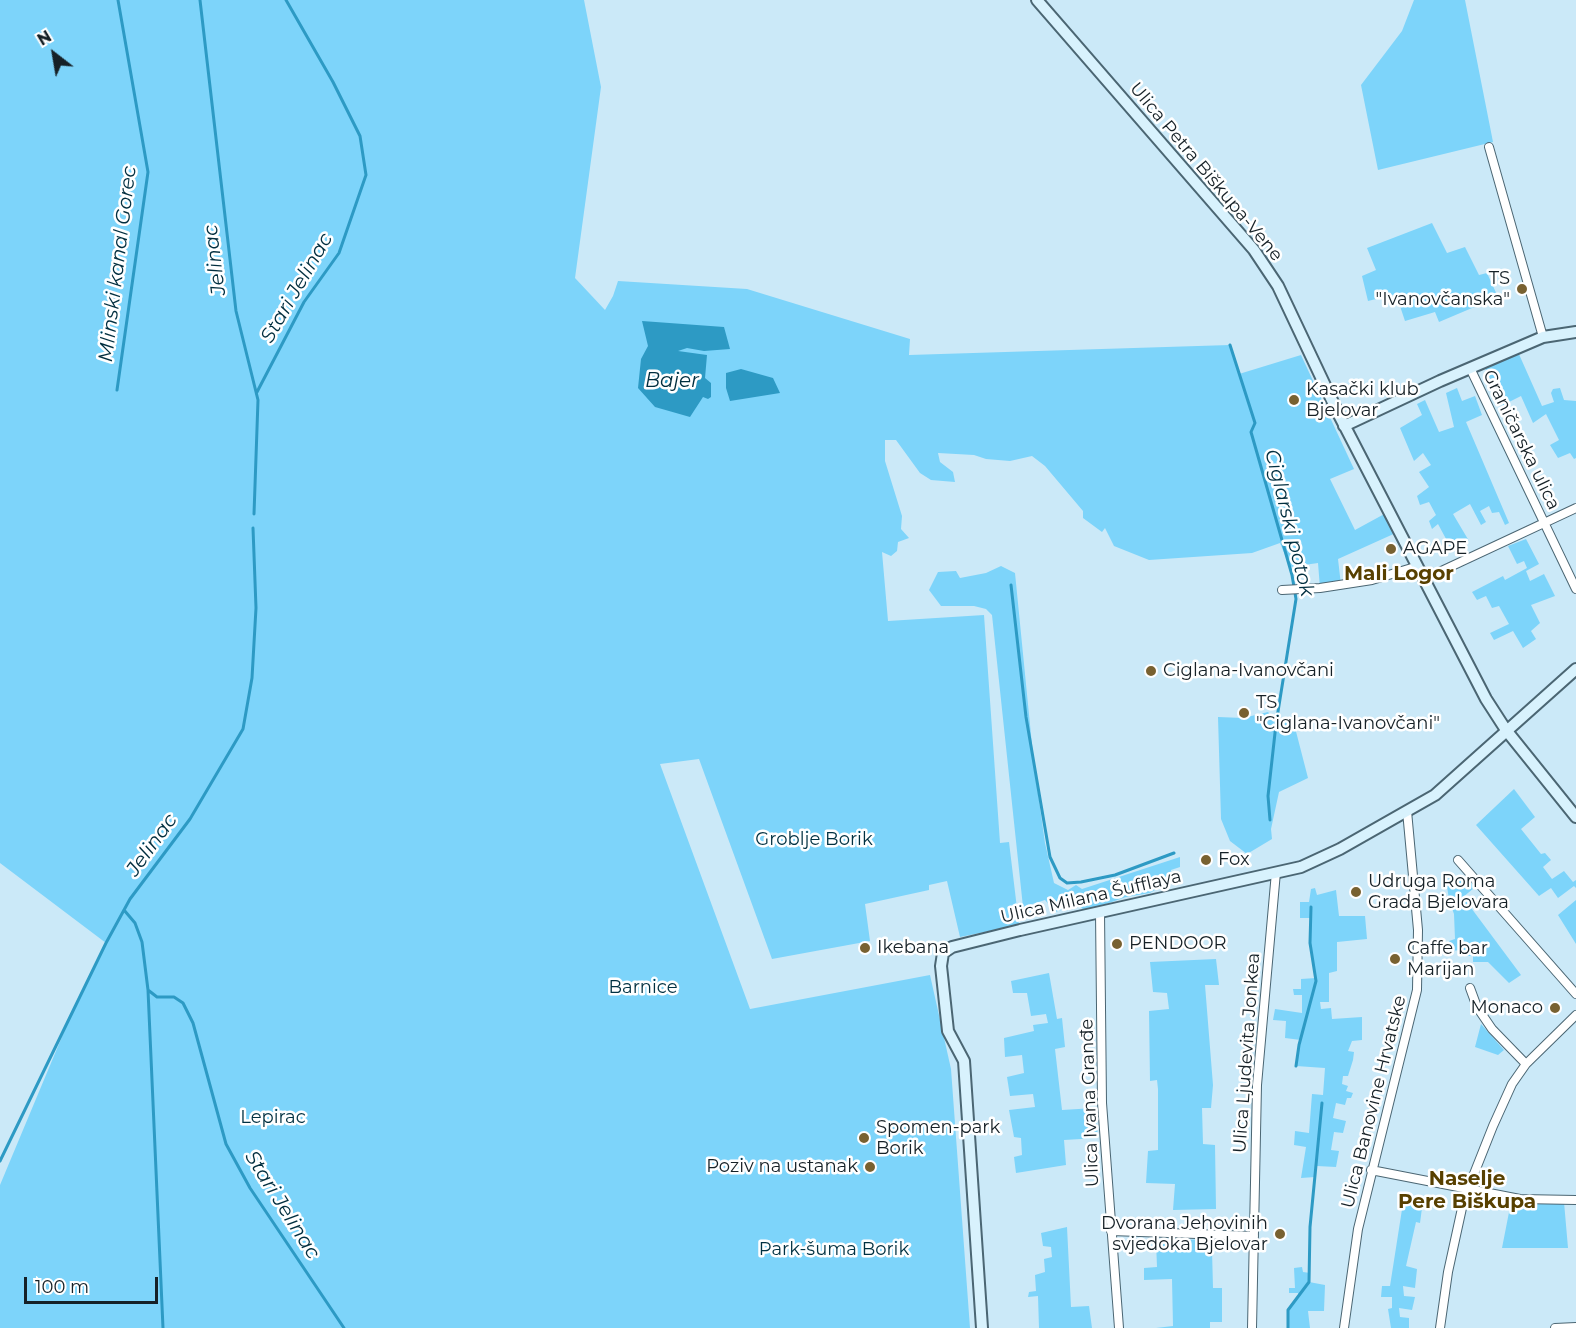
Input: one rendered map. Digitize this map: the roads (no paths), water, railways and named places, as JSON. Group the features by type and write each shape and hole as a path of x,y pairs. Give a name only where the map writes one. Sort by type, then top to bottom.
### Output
{"street":[{"name":"Ulica Petra Biškupa-Vene","path":"1037,0 1254,250 1278,286 1344,426 1422,580 1486,699 1506,730 1576,817"},
{"path":"1489,147 1543,337"},
{"path":"1344,426 1543,337 1576,332"},
{"name":"Graničarska ulica","path":"1470,368 1576,590"},
{"path":"1422,580 1576,508"},
{"path":"1282,590 1320,588 1372,580 1416,567"},
{"name":"Ulica Milana Šufflaya","path":"982,1328 964,1061 948,1031 941,966 943,953 952,947 1301,867 1435,795 1576,669"},
{"name":"Ulica Banovine Hrvatske","path":"1344,1328 1358,1229 1417,990 1418,930 1407,811"},
{"path":"1458,860 1576,994"},
{"name":"Ulica Ljudevita Jonkea","path":"1252,1328 1257,1085 1276,872"},
{"name":"Ulica Ivana Granđe","path":"1100,912 1102,1103 1119,1328"},
{"path":"1470,988 1477,1007 1492,1029 1526,1064"},
{"path":"1440,1328 1452,1248 1467,1190 1493,1126 1512,1084 1526,1064 1576,1015"},
{"path":"1371,1170 1520,1199 1576,1200"},
{"path":"1111,1231 1254,1236"},
{"path":"1555,1328 1576,1327"}],"water":[{"name":"Bajer","path":"642,321 724,327 730,349 704,351 687,348 678,351 707,355 705,378 711,383 711,397 708,399 703,397 690,417 655,407 638,388 641,359 648,346"},
{"path":"741,369 773,378 780,393 730,401 726,388 726,373"}],"waterway":[{"name":"Mlinski kanal Gorec","path":"117,390 148,172 118,0"},
{"name":"Jelinac","path":"200,0 236,311 258,400 254,514"},
{"name":"Stari Jelinac","path":"257,392 304,302 339,253 366,175 360,136 333,82 286,0"},
{"name":"Ciglarski potok","path":"1230,345 1255,423 1251,432 1292,575 1296,599 1276,724 1268,796 1270,820"},
{"name":"Jelinac","path":"0,1161 106,943 130,899 190,819 243,729 252,678 256,608 253,528"},
{"path":"1011,585 1026,717 1050,857 1060,878 1067,883 1115,875 1174,853"},
{"name":"Ciglarski potok","path":"1296,1066 1299,1045 1316,981 1310,943 1311,907"},
{"name":"Stari Jelinac","path":"124,910 135,923 142,942 148,990 157,997 174,997 183,1003 193,1023 226,1144 250,1188 344,1328"},
{"path":"148,990 163,1328"},
{"name":"Ciglarski potok","path":"1288,1328 1288,1310 1309,1282 1310,1227 1322,1103"}],"place":[{"name":"TS \"Ivanovčanska\"","path":"1522,289"},
{"name":"Kasački klub Bjelovar","path":"1294,400"},
{"name":"AGAPE","path":"1391,549"},
{"name":"Ciglana-Ivanovčani","path":"1151,671"},
{"name":"TS \"Ciglana-Ivanovčani\"","path":"1244,713"},
{"name":"Fox","path":"1206,860"},
{"name":"Udruga Roma Grada Bjelovara","path":"1356,892"},
{"name":"PENDOOR","path":"1117,944"},
{"name":"Ikebana","path":"865,948"},
{"name":"Caffe bar Marijan","path":"1395,959"},
{"name":"Monaco","path":"1555,1008"},
{"name":"Spomen-park Borik","path":"864,1138"},
{"name":"Poziv na ustanak","path":"870,1167"},
{"name":"Dvorana Jehovinih svjedoka Bjelovar","path":"1280,1234"}],"district":[{"name":"Mali Logor","path":"1399,574"},
{"name":"Naselje Pere Biškupa","path":"1467,1190"}],"park label":[{"name":"Groblje Borik","path":"814,840"},
{"name":"Barnice","path":"643,988"},
{"name":"Lepirac","path":"273,1118"},
{"name":"Park-šuma Borik","path":"834,1250"}]}
